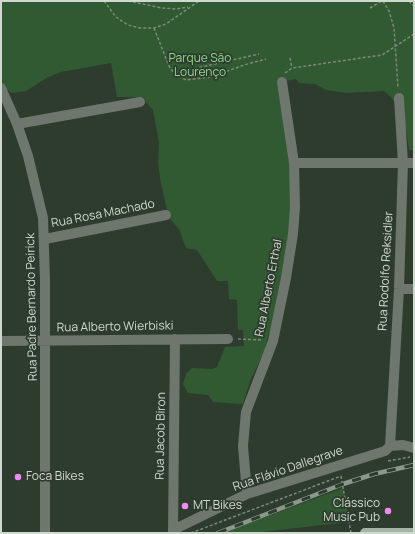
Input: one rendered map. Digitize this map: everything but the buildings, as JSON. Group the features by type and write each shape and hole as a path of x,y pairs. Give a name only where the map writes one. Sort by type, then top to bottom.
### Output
{"main road":[{"path":"365,533 413,533"}],"street":[{"name":"Rua Alberto Erthal","path":"247,494 243,446 246,412 274,341 293,234 294,163 282,82"},
{"name":"Rua Padre Bernardo Peirick","path":"1,88 17,124 37,189 43,218 45,238 45,533"},
{"name":"Rua Rodolfo Reksidler","path":"390,446 399,289 403,163 399,98"},
{"path":"17,124 140,102"},
{"path":"294,163 414,163"},
{"name":"Rua Rosa Machado","path":"45,238 166,215"},
{"path":"399,289 414,289"},
{"name":"Rua Jacob Biron","path":"173,531 175,339"},
{"name":"Rua Alberto Wierbiski","path":"1,341 228,339"},
{"name":"Rua Flávio Dallegrave","path":"173,531 247,494 385,450 390,446 403,444 414,448"}],"path":[{"path":"104,1 116,17 128,25 140,28 154,28 166,24 199,1"},
{"path":"128,1 162,8 176,9 190,7"},
{"path":"370,8 383,1 389,12 394,28 399,98"},
{"path":"409,1 414,6"},
{"path":"154,28 169,66 174,73 186,80 211,77 266,59"},
{"path":"282,82 283,76 292,68 382,55 414,34"},
{"path":"174,73 259,54"},
{"path":"290,58 292,68"},
{"path":"228,339 274,341"},
{"path":"384,462 398,458 414,457"},
{"path":"191,533 347,474"},
{"path":"341,476 351,533"}],"green space":[{"name":"Parque São Lourenço","path":"1,1 414,1 414,150 409,150 406,128 401,112 391,97 384,91 346,93 326,90 315,84 299,83 296,79 286,81 287,136 291,189 291,235 274,331 269,334 264,352 250,381 243,404 213,402 208,395 188,393 183,384 186,374 192,368 212,369 217,367 225,347 244,346 243,330 238,330 237,300 229,299 228,281 217,281 197,250 186,248 179,229 169,218 161,184 158,163 159,142 153,110 145,101 135,97 117,97 111,63 61,72 48,77 26,91 12,93 1,86"},
{"path":"343,488 349,522 253,533 223,533"}],"railway":[{"path":"218,533 343,484 374,474 414,465"}],"place":[{"name":"Foca Bikes","path":"18,477"},
{"name":"MT Bikes","path":"185,506"},
{"name":"Clássico Music Pub","path":"388,511"}]}
